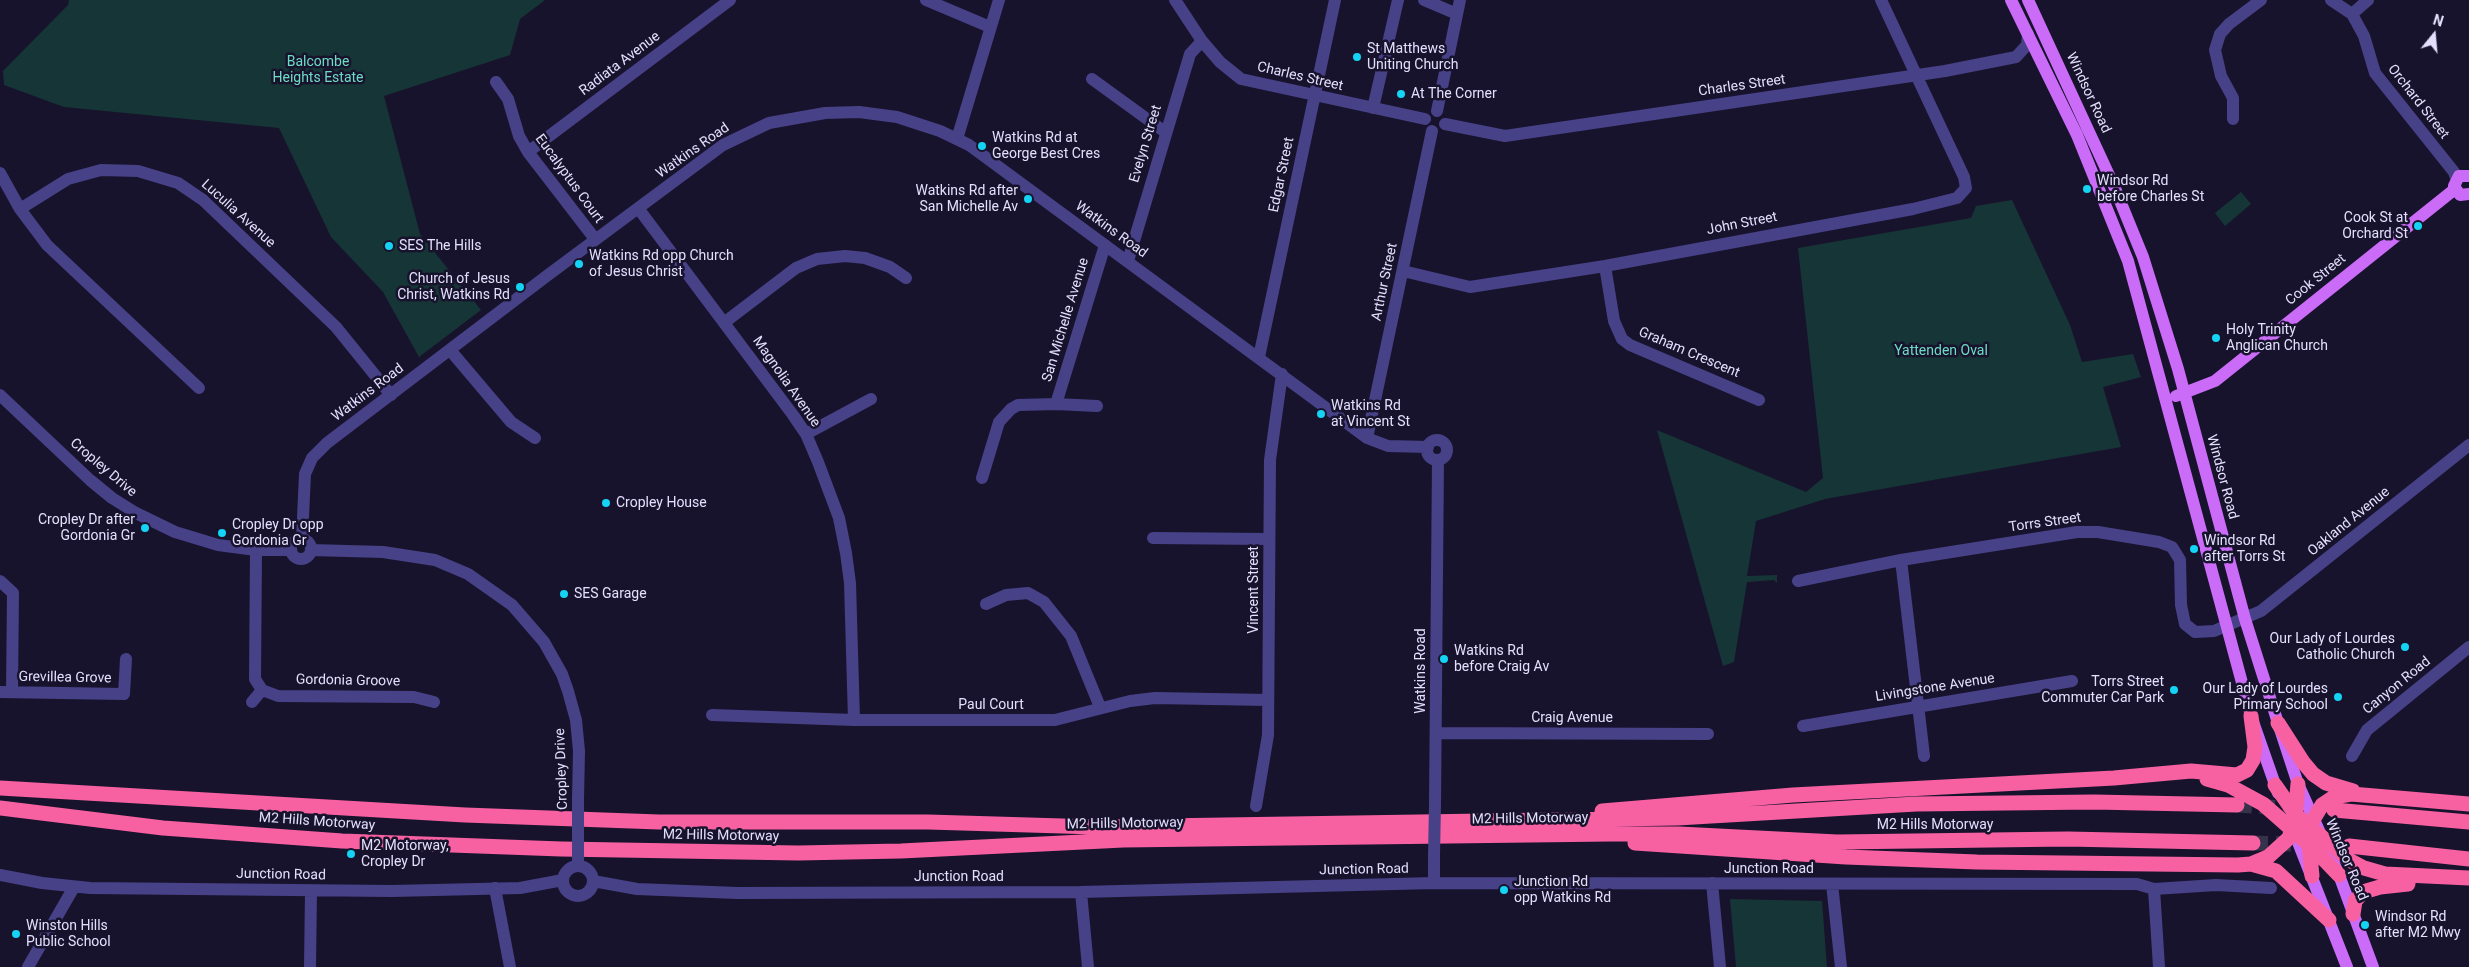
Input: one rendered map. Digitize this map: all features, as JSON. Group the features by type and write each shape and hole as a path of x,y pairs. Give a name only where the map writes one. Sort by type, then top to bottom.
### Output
{"highway":[{"path":"1499,822 1793,795 2153,775 2191,771 2242,773 2254,760 2255,747 2251,716"},
{"path":"2278,723 2303,762 2326,783 2343,790 2390,797"},
{"path":"2153,775 2210,779 2228,785 2313,832 2349,860 2374,872 2469,878"},
{"path":"2251,864 2275,852 2285,842 2294,822 2298,784"},
{"path":"2275,785 2294,822"},
{"name":"M2 Hills Motorway","path":"0,788 374,811 659,822 928,822 1096,827 1677,818 1916,804 2103,802 2237,806"},
{"path":"2312,876 2313,832 2322,806 2341,795 2469,804"},
{"name":"M2 Hills Motorway","path":"0,808 163,828 342,841 561,849 807,853 900,851 1113,840 1679,834 1837,842 2068,839 2253,843"},
{"path":"2334,810 2469,822"},
{"path":"2313,832 2339,875"},
{"path":"1466,836 1921,860 2251,864 2276,870 2328,920"},
{"path":"2349,846 2469,859"},
{"path":"2353,914 2355,901 2360,894 2380,886 2469,882"}],"main road":[{"name":"Windsor Road","path":"2011,0 2078,135 2114,222 2136,286 2251,716 2275,785"},
{"name":"Windsor Road","path":"2028,0 2129,222 2161,311 2245,619 2313,832"},
{"name":"Cook Street","path":"2166,399 2184,394 2215,381 2460,181"},
{"path":"2460,181 2460,195 2469,194"},
{"path":"2294,822 2328,920 2347,967"},
{"name":"Windsor Road","path":"2339,875 2374,967"}],"street":[{"name":"Radiata Avenue","path":"528,152 730,0"},
{"path":"926,0 990,27"},
{"path":"956,139 999,0"},
{"name":"Charles Street","path":"1175,0 1202,41 1220,62 1241,79 1425,119"},
{"name":"Edgar Street","path":"1259,357 1335,0"},
{"path":"1373,108 1398,0"},
{"path":"1424,0 1458,14"},
{"path":"1437,111 1460,0"},
{"path":"1881,0 1918,78"},
{"path":"2233,119 2233,98 2222,76 2215,50 2220,34 2229,24 2261,0"},
{"path":"2331,0 2352,14 2368,0"},
{"name":"Orchard Street","path":"2352,14 2364,36 2379,79 2460,181"},
{"name":"Charles Street","path":"1445,124 1505,136 1918,78 2016,57 2027,45 2028,34"},
{"name":"Evelyn Street","path":"1128,261 1190,54 1202,41"},
{"name":"John Street","path":"1403,271 1470,287 1605,266 1914,209 1957,198 1966,188 1966,182 1918,78"},
{"path":"1092,79 1166,132"},
{"name":"Eucalyptus Court","path":"496,82 508,99 519,136 528,152 595,239"},
{"path":"1437,111 1444,117 1445,124 1441,130 1432,131 1427,128 1425,119 1431,112 1437,111"},
{"name":"Watkins Road","path":"302,539 304,478 312,458 327,443 595,239 724,145 769,123 798,116 825,113 878,114 920,123 982,153 1367,438 1388,446 1428,447 1434,441 1444,443 1446,454 1438,460 1434,883"},
{"name":"Arthur Street","path":"1367,438 1432,131"},
{"name":"Luculia Avenue","path":"20,209 68,179 101,170 138,171 178,183 203,200 336,327 391,395"},
{"path":"0,173 20,209 47,245 199,388"},
{"name":"Magnolia Avenue","path":"638,208 725,322 806,434 839,518 846,553 850,583 854,720"},
{"name":"San Michelle Avenue","path":"1056,404 1105,244"},
{"path":"725,322 796,268 817,259 845,256 865,258 890,267 906,278"},
{"name":"Graham Crescent","path":"1605,266 1614,321 1622,340 1759,400"},
{"path":"450,350 511,422 535,438"},
{"name":"Vincent Street","path":"1256,806 1268,735 1270,460 1282,374"},
{"name":"Cropley Drive","path":"0,395 90,480 136,513 175,532 197,539 256,550 292,550"},
{"path":"806,434 872,399"},
{"path":"982,478 998,422 1004,414 1018,405 1097,406"},
{"name":"Oakland Avenue","path":"2226,625 2261,612 2469,445"},
{"name":"Torrs Street","path":"1798,581 1901,560 2077,532 2098,532 2158,542 2172,547 2180,560 2181,605 2185,624 2196,632 2214,630 2226,625"},
{"path":"1153,538 1269,539"},
{"path":"302,539 309,543 311,550 308,555 300,559 294,556 292,550 295,541 302,539"},
{"path":"252,702 262,690 255,679 256,550"},
{"name":"Cropley Drive","path":"311,550 384,552 435,560 468,574 512,604 544,642 562,674 576,720 579,751 578,866"},
{"path":"1901,560 1924,756"},
{"path":"0,581 13,593 6,692"},
{"path":"986,604 1006,595 1028,593 1044,602 1071,636 1100,707"},
{"name":"Canyon Road","path":"2352,756 2367,730 2469,647"},
{"name":"Grevillea Grove","path":"6,692 124,694 126,659"},
{"name":"Livingstone Avenue","path":"1803,726 1918,705 2072,681"},
{"name":"Gordonia Groove","path":"262,690 278,696 414,697 434,702"},
{"name":"Paul Court","path":"712,715 854,720 1055,720 1100,707 1155,698 1268,700"},
{"name":"Craig Avenue","path":"1436,733 1708,734"},
{"path":"578,866 590,872 593,881 586,893 577,896 568,893 563,880 569,869 578,866"},
{"name":"Junction Road","path":"0,875 74,887 311,891 495,888 533,886 563,880"},
{"name":"Junction Road","path":"593,881 637,889 737,893 1082,892 1434,883 2137,884 2154,889"},
{"path":"1712,883 1720,967"},
{"path":"1832,884 1841,967"},
{"path":"2159,967 2154,889 2216,885 2271,888"},
{"path":"28,967 74,887"},
{"path":"495,888 510,967"},
{"path":"310,967 311,891"},
{"path":"1082,892 1088,967"}],"green space":[{"name":"Balcombe Heights Estate","path":"69,0 545,0 520,19 510,55 384,96 420,234 481,310 419,357 383,292 331,237 279,128 64,107 4,85 3,71 68,5"},
{"path":"2241,192 2251,204 2225,226 2215,213"},
{"name":"Yattenden Oval","path":"2012,200 2070,325 2082,362 2133,354 2141,377 2103,387 2121,447 1825,499 1756,521 1747,576 1777,575 1777,583 1774,580 1747,582 1734,662 1723,666 1657,430 1806,492 1823,478 1798,248 1971,218 1976,206"},
{"path":"1730,899 1822,901 1827,967 1736,967"}],"tunnel":[{"path":"2237,805 2301,809"},
{"path":"2253,843 2292,844"}],"place":[{"name":"St Matthews Uniting Church","path":"1357,57"},
{"name":"At The Corner","path":"1401,94"},
{"name":"Watkins Rd at George Best Cres","path":"982,146"},
{"name":"Windsor Rd before Charles St","path":"2087,189"},
{"name":"Watkins Rd after San Michelle Av","path":"1028,199"},
{"name":"Cook St at Orchard St","path":"2418,226"},
{"name":"SES The Hills","path":"389,246"},
{"name":"Watkins Rd opp Church of Jesus Christ","path":"579,264"},
{"name":"Church of Jesus Christ, Watkins Rd","path":"520,287"},
{"name":"Holy Trinity Anglican Church","path":"2216,338"},
{"name":"Watkins Rd at Vincent St","path":"1321,414"},
{"name":"Cropley House","path":"606,503"},
{"name":"Cropley Dr after Gordonia Gr","path":"145,528"},
{"name":"Cropley Dr opp Gordonia Gr","path":"222,533"},
{"name":"Windsor Rd after Torrs St","path":"2194,549"},
{"name":"SES Garage","path":"564,594"},
{"name":"Our Lady of Lourdes Catholic Church","path":"2405,647"},
{"name":"Watkins Rd before Craig Av","path":"1444,659"},
{"name":"Torrs Street Commuter Car Park","path":"2174,690"},
{"name":"Our Lady of Lourdes Primary School","path":"2338,697"},
{"name":"M2 Motorway, Cropley Dr","path":"351,854"},
{"name":"Junction Rd opp Watkins Rd","path":"1504,890"},
{"name":"Windsor Rd after M2 Mwy","path":"2365,925"},
{"name":"Winston Hills Public School","path":"16,934"}]}
